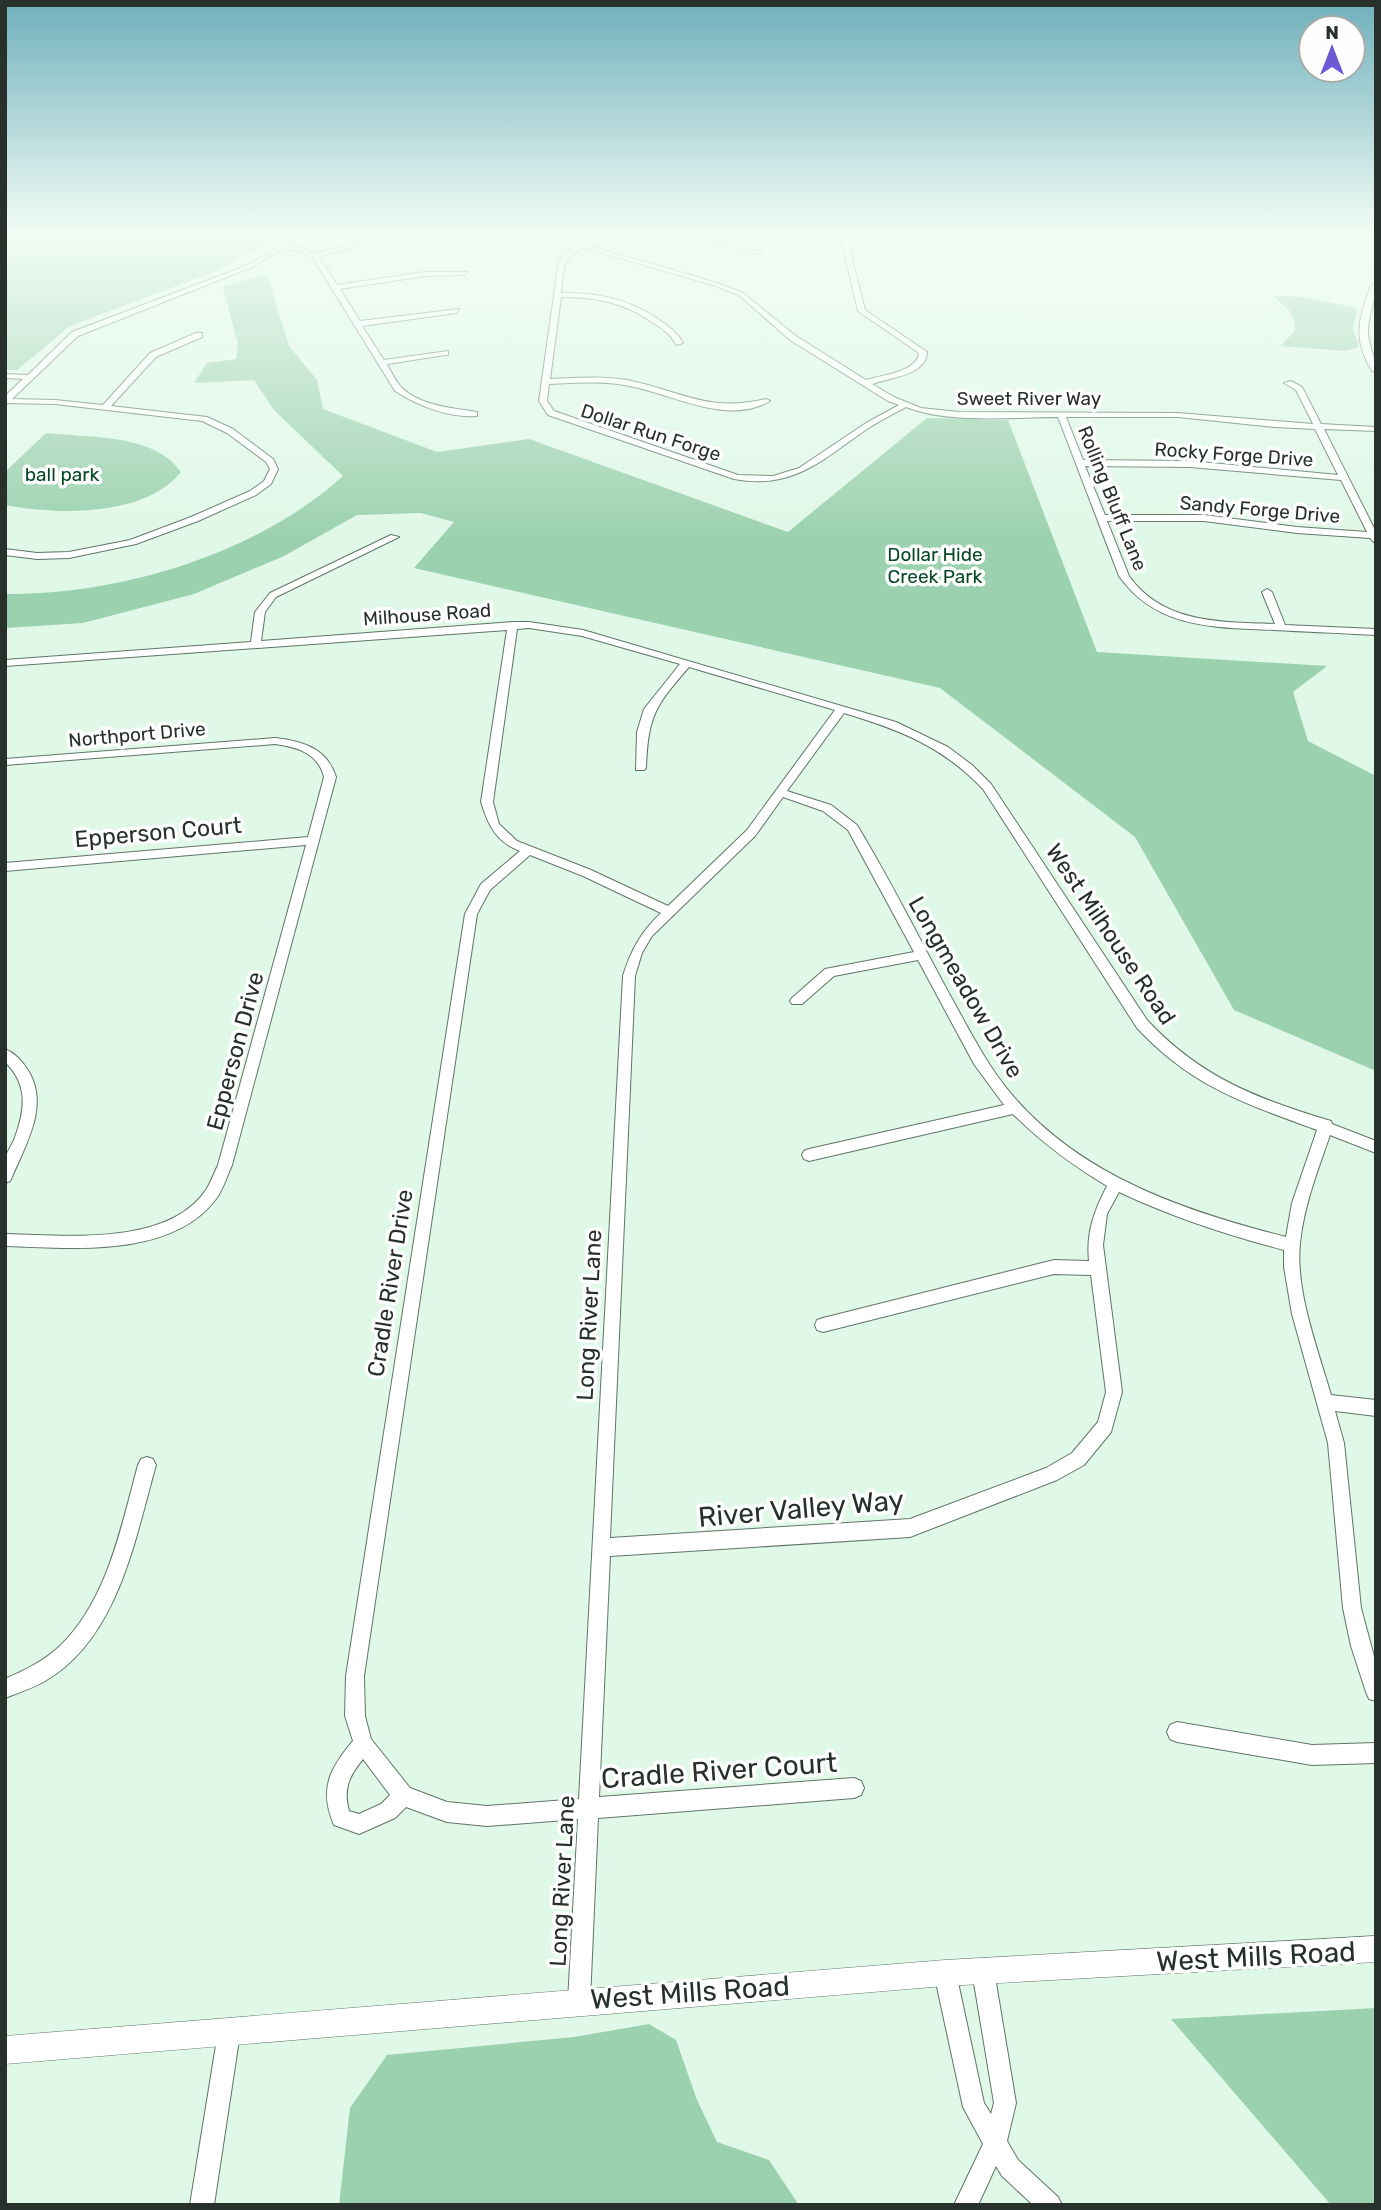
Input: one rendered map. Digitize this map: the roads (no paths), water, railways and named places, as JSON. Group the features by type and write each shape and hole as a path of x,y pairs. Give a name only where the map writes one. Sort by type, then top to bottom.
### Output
{"main road":[{"path":"1361,333 1364,348 1376,369"}],"street":[{"path":"5,401 27,377 77,333"},
{"path":"363,333 397,387 407,395 454,413 474,414"},
{"name":"Dollar Run Forge","path":"552,333 545,407 561,419 749,479 777,479 804,471 859,431 905,405"},
{"path":"675,333 680,343"},
{"name":"Sweet River Way","path":"788,333 905,405 948,413 1166,414 1376,429"},
{"path":"866,383 915,368 923,358 923,352 895,333"},
{"path":"106,407 153,355 199,335"},
{"path":"381,363 445,353"},
{"path":"5,376 27,377"},
{"path":"546,382 620,382 723,409 746,407 766,401"},
{"path":"1288,383 1299,388 1374,538"},
{"path":"5,401 106,407 191,416 217,424 270,461 273,474 264,486 250,495 125,544 92,552 53,556 5,552"},
{"name":"Rolling Bluff Lane","path":"1061,414 1127,582 1138,593 1204,624 1376,632"},
{"name":"Rocky Forge Drive","path":"1080,463 1190,464 1284,475 1344,478"},
{"name":"Sandy Forge Drive","path":"1102,518 1204,518 1374,538"},
{"path":"256,644 260,611 272,595 394,537"},
{"path":"1267,592 1281,628"},
{"path":"513,625 488,806 490,818 500,833 527,851 587,873 669,912"},
{"name":"Milhouse Road","path":"5,663 513,625 583,633 842,709"},
{"path":"640,768 641,728 645,714 687,663"},
{"name":"Long River Lane","path":"579,2001 628,980 640,944 669,912 751,833 842,709"},
{"name":"West Milhouse Road","path":"842,709 922,736 952,754 975,773 1142,1024 1167,1052 1215,1083 1376,1147"},
{"name":"Northport Drive","path":"5,762 272,741"},
{"name":"Epperson Drive","path":"5,1240 111,1241 140,1238 175,1224 208,1197 225,1165 330,783 328,768 318,755 309,749 272,741"},
{"name":"Longmeadow Drive","path":"782,793 827,808 853,828 979,1060 1015,1108 1066,1153 1115,1185 1183,1215 1292,1245"},
{"name":"Epperson Court","path":"5,867 314,840"},
{"name":"Cradle River Drive","path":"403,1796 363,1744 355,1716 355,1676 471,914 485,887 527,851"},
{"path":"797,1001 830,972 921,955"},
{"path":"5,1054 25,1073 32,1099 28,1119 5,1177"},
{"path":"809,1155 1015,1108"},
{"path":"1326,1125 1299,1203 1292,1245 1297,1303 1326,1402 1342,1488 1352,1608 1360,1646 1376,1692"},
{"name":"River Valley Way","path":"600,1548 890,1531 915,1527 1066,1468 1089,1450 1100,1436 1109,1417 1114,1392 1097,1268 1097,1223 1115,1185"},
{"path":"823,1325 1054,1267 1097,1268"},
{"path":"1326,1402 1376,1408"},
{"path":"5,1689 48,1667 79,1638 100,1609 115,1578 147,1465"},
{"path":"1177,1732 1312,1755 1376,1752"},
{"path":"363,1744 340,1771 334,1799 341,1818 359,1824 388,1811 403,1796 459,1814 487,1815 589,1808"},
{"name":"Cradle River Court","path":"589,1808 854,1788"},
{"name":"West Mills Road","path":"5,2049 229,2033 579,2001 945,1973 1376,1949"},
{"path":"966,2205 996,2141 1005,2103 983,1971"},
{"path":"945,1973 974,2107 1010,2168 1050,2205"},
{"path":"202,2205 229,2033"}],"park label":[{"name":"ball park","path":"62,474"},
{"name":"Dollar Hide Creek Park","path":"935,565"}]}
